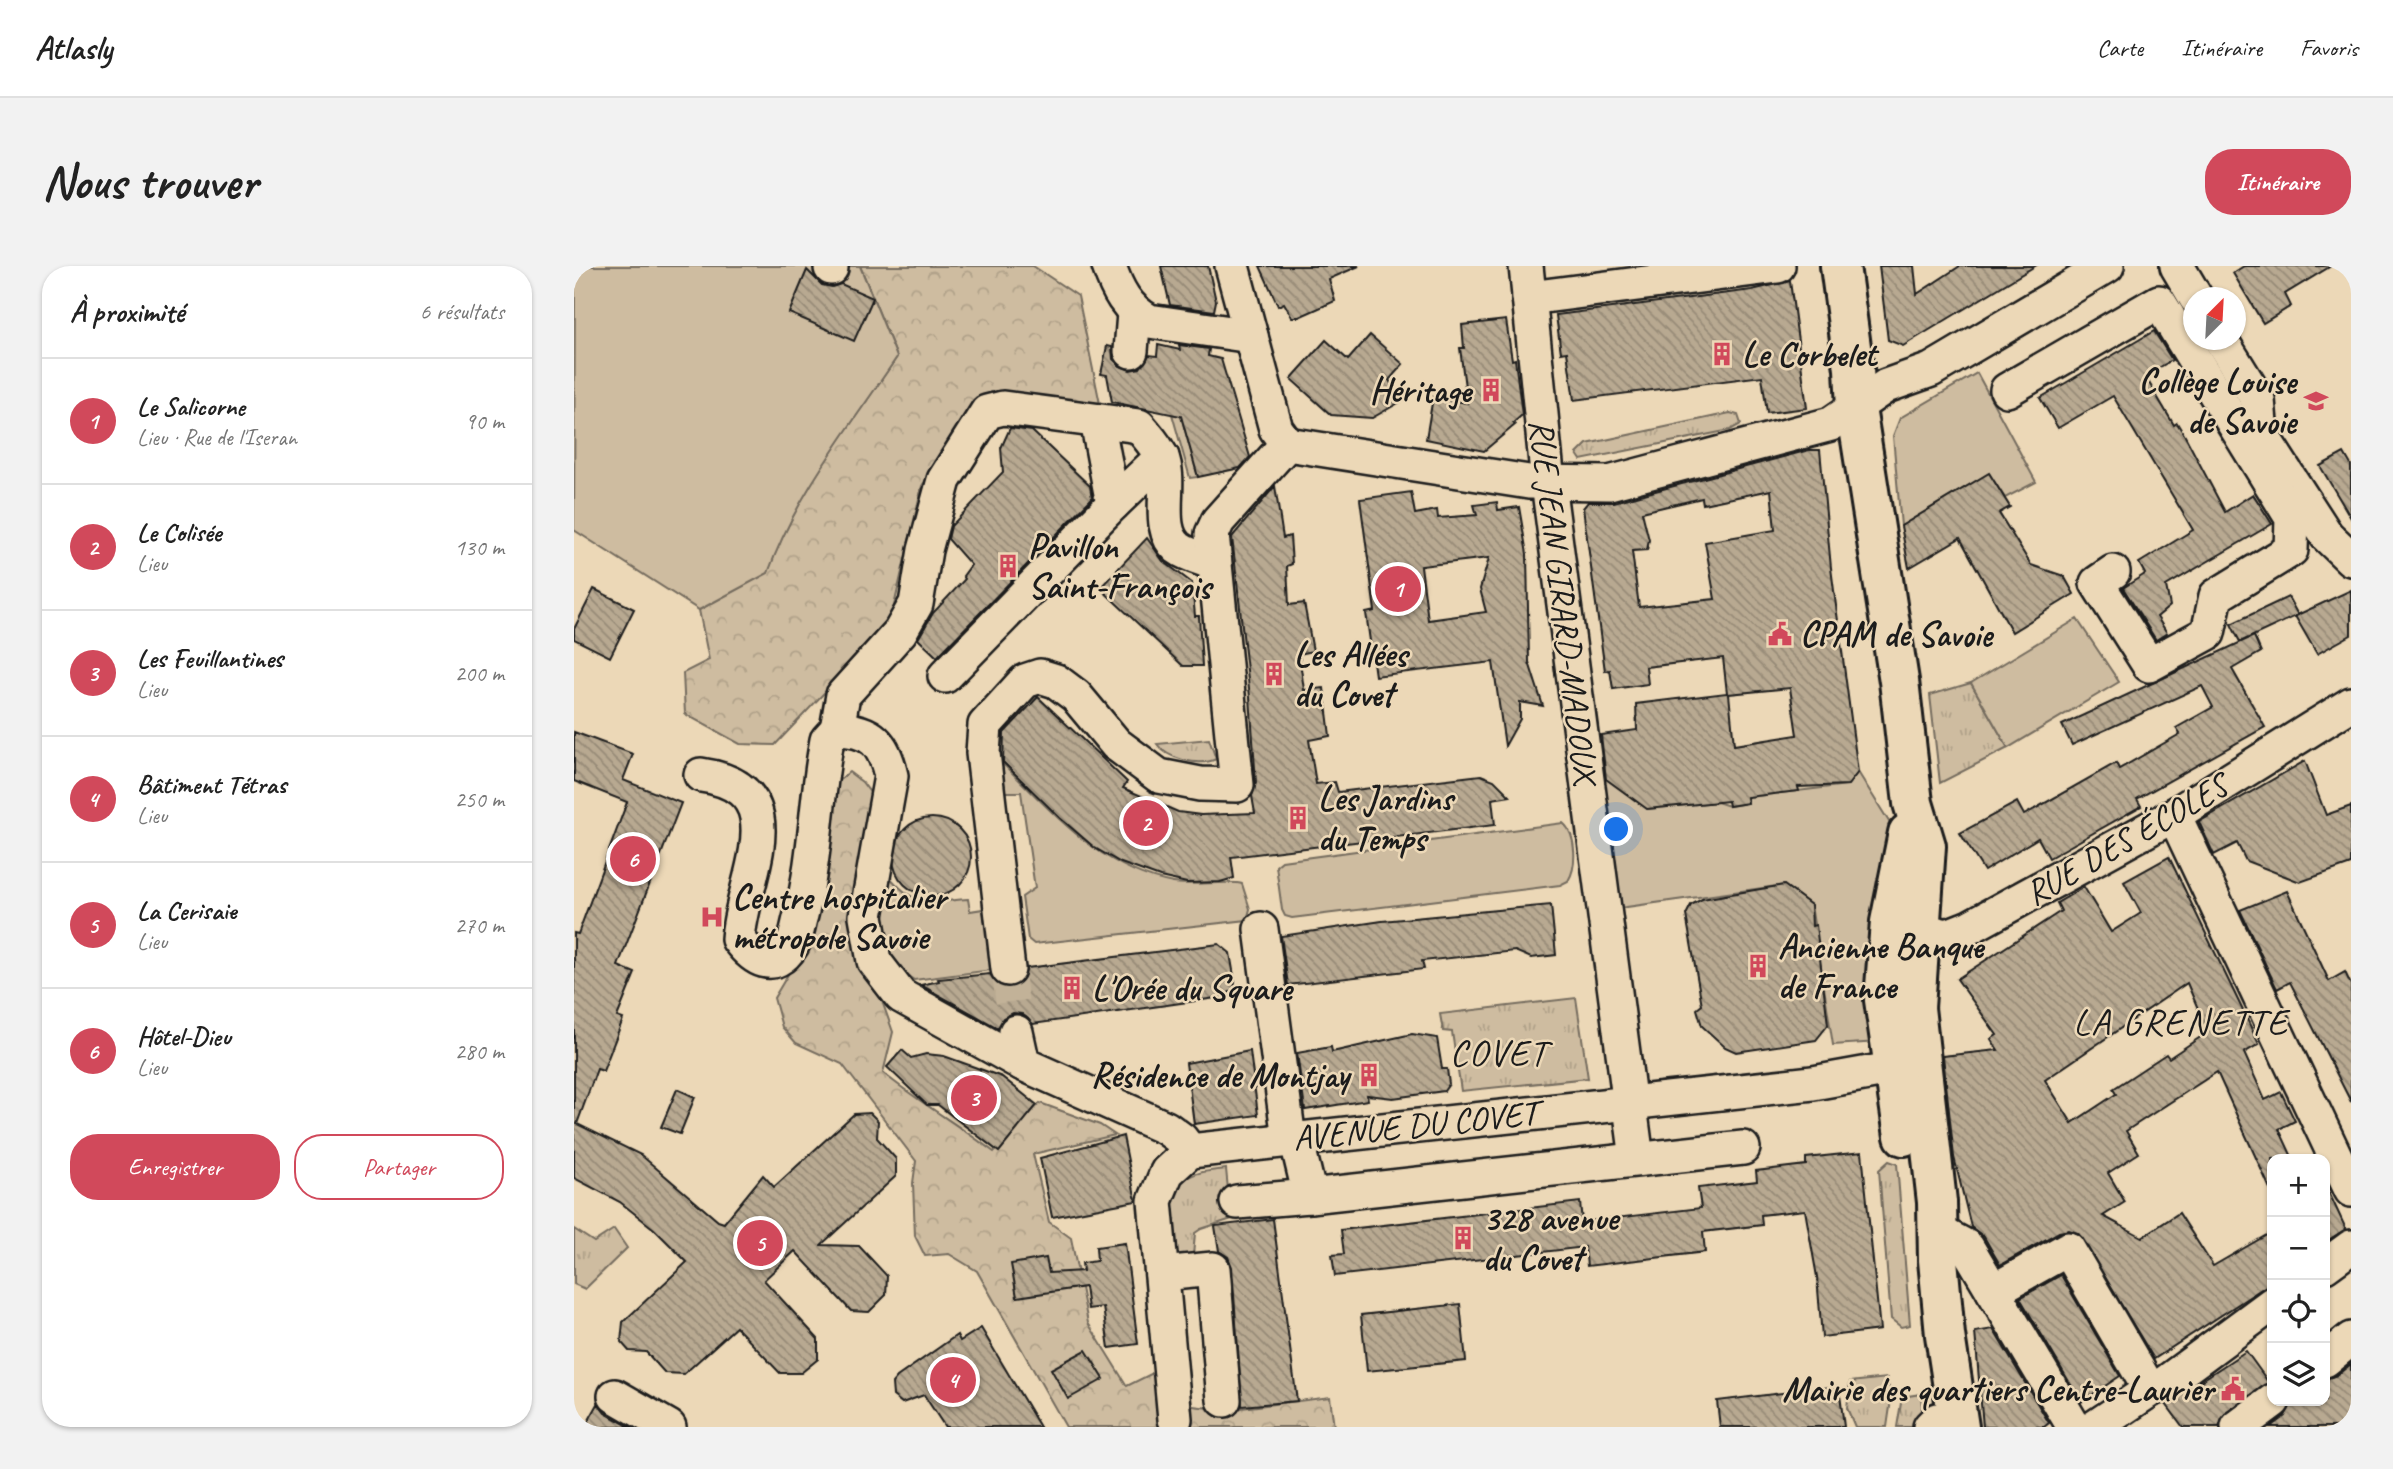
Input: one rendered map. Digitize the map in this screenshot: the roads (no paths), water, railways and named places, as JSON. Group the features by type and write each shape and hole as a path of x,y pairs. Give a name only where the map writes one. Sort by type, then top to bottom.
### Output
{"main road":[{"path":"1840,266 1856,408 1899,681 1913,803 1915,849 1899,1004 1914,1206 1941,1425"},
{"path":"1905,1066 1939,1232 1938,1260 1945,1335 1941,1425"}],"street":[{"path":"1109,266 1123,298 1134,313 1149,321 1251,336"},
{"path":"1232,266 1276,429 1287,444 1548,483 1609,483 1831,424 1886,386 1931,370 2107,266"},
{"path":"1528,282 1778,266"},
{"path":"2178,266 2190,287"},
{"name":"RUE JEAN GIRARD-MADOUX","path":"1528,282 1548,483 1637,1159"},
{"path":"2007,390 2160,302 2292,518 2291,551 2216,596 2208,633 2149,665 2097,583 2113,572"},
{"path":"1131,351 1134,313"},
{"path":"2227,350 2258,400 2262,433 2327,536 2351,559"},
{"path":"2228,417 2258,400"},
{"path":"701,775 735,783 755,805 759,833 749,885 739,916 738,939 751,956 767,962 782,957 793,944 813,863 827,740 837,729 843,695 900,632 916,604 925,550 944,480 988,412 1003,408 1139,426 1162,457 1167,477 1165,514 1171,538 1178,548 1214,563"},
{"path":"1097,421 1113,504"},
{"path":"1008,969 983,753 985,725 1025,681 1041,676 1056,681 1076,696 1116,744 1159,776 1200,784 1237,785 1212,534 1218,521 1287,444"},
{"path":"945,676 1162,457"},
{"name":"RUE DES ÉCOLES","path":"1905,926 1947,936 1970,927 2174,815 2351,704"},
{"path":"837,729 858,729 875,740 886,753 891,776 866,916 874,961 901,996 1023,1064 1166,1128 1181,1139 1190,1151 1167,1172 1154,1201 1175,1419"},
{"path":"2174,815 2351,1190"},
{"path":"1261,929 1289,1139 1298,1146 1310,1196"},
{"path":"1016,1032 1023,1064"},
{"name":"AVENUE DU COVET","path":"1190,1151 1812,1083 1905,1066"},
{"path":"1237,1202 1743,1148"},
{"path":"1939,1232 1967,1247 2061,1410 2074,1427"},
{"path":"2330,1262 2351,1247"},
{"path":"1993,1291 2068,1249 2150,1390"},
{"path":"1162,1274 1213,1269 1224,1400"},
{"path":"2095,1427 2165,1383 2267,1308"},
{"path":"2330,1356 2351,1339"},
{"path":"615,1396 668,1427"},
{"path":"2238,1427 2267,1405"}],"tunnel":[{"path":"1008,969 1016,1032"}],"place":[{"name":"Le Corbelet","path":"1722,354"},
{"name":"Héritage","path":"1491,390"},
{"name":"Collège Louise de Savoie","path":"2316,401"},
{"name":"Pavillon Saint-François","path":"1008,566"},
{"name":"Le Salicorne","path":"1398,589"},
{"name":"CPAM de Savoie","path":"1780,634"},
{"name":"Les Allées du Covet","path":"1274,674"},
{"name":"Les Jardins du Temps","path":"1298,818"},
{"name":"Le Colisée","path":"1146,823"},
{"name":"Hôtel-Dieu","path":"633,859"},
{"name":"Centre hospitalier métropole Savoie","path":"712,917"},
{"name":"Ancienne Banque de France","path":"1758,966"},
{"name":"L'Orée du Square","path":"1072,988"},
{"name":"Résidence de Montjay","path":"1369,1075"},
{"name":"Les Feuillantines","path":"974,1098"},
{"name":"328 avenue du Covet","path":"1463,1238"},
{"name":"La Cerisaie","path":"760,1243"},
{"name":"Bâtiment Tétras","path":"953,1380"},
{"name":"Mairie des quartiers Centre-Laurier","path":"2233,1389"}],"district":[{"name":"LA GRENETTE","path":"2181,1021"},
{"name":"COVET","path":"1499,1052"}]}
